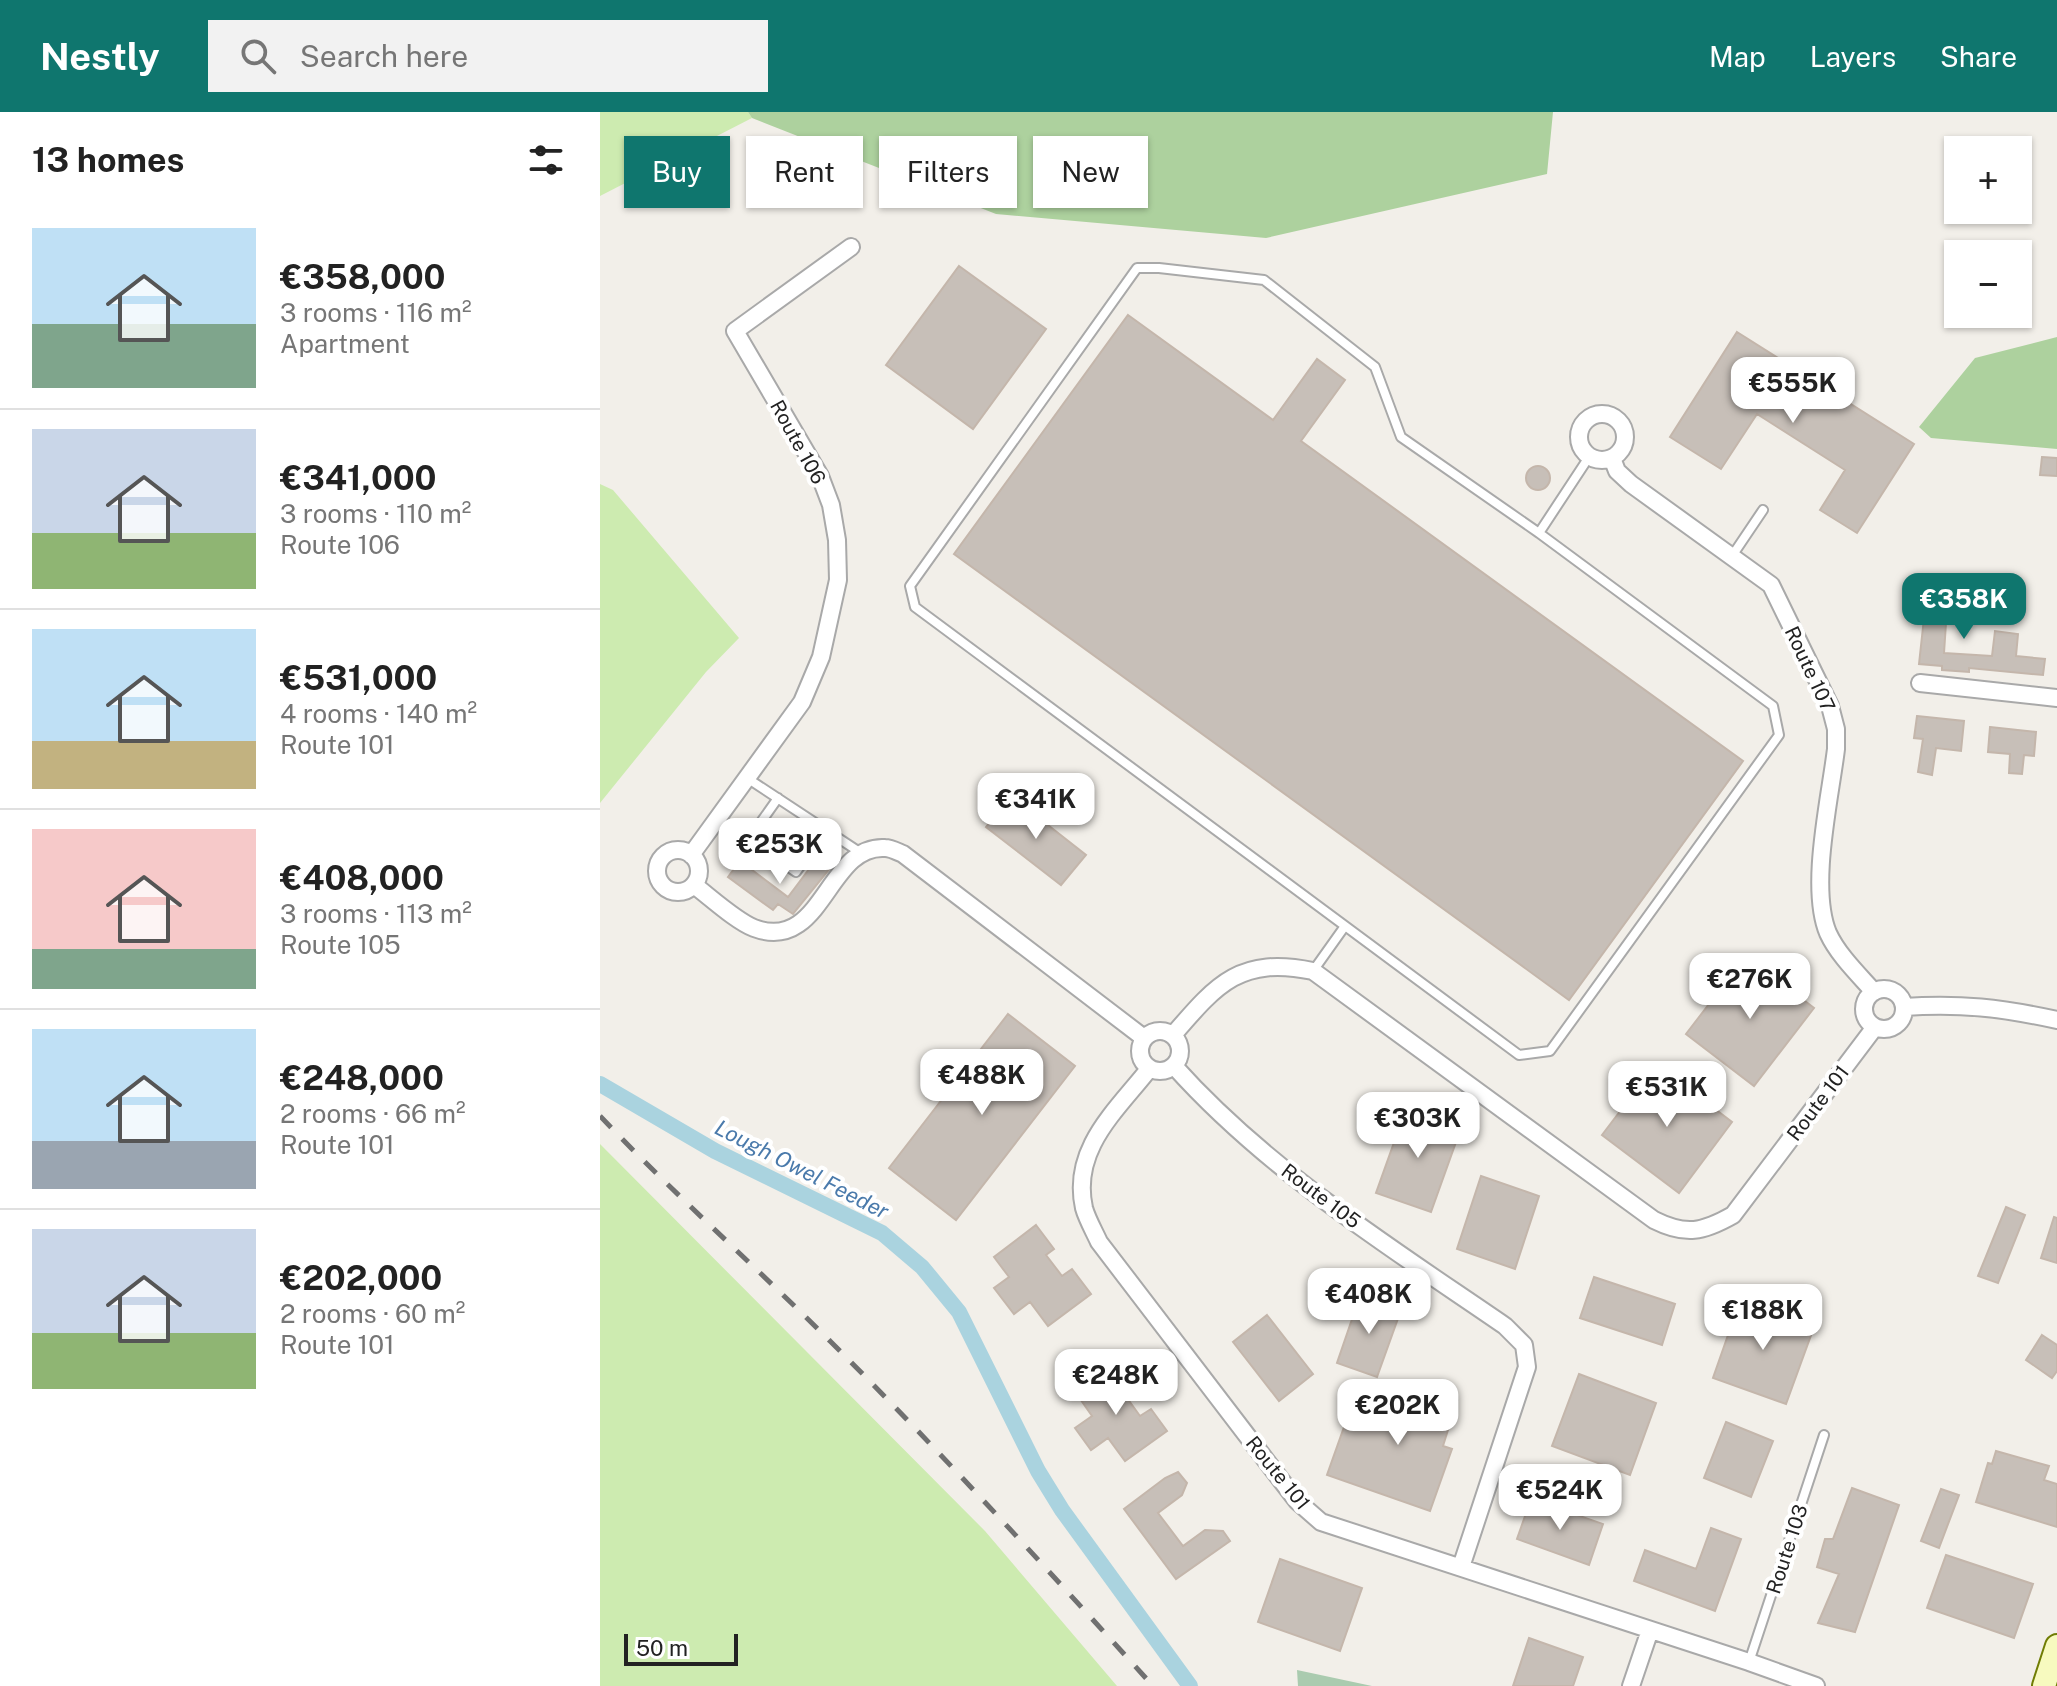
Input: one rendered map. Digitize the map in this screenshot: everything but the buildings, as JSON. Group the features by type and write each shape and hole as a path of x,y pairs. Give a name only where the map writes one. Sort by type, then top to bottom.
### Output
{"main road":[{"path":"2044,1686 2056,1656"}],"street":[{"name":"Route 106","path":"691,855 802,702 821,657 838,580 837,540 831,505 820,476 735,331 851,247"},
{"path":"1604,413 1618,419 1625,432 1623,447 1612,458 1589,457 1580,445 1580,429 1589,417 1604,413"},
{"name":"Route 107","path":"1612,458 1617,471 1631,484 1771,585 1830,706 1836,729 1820,872 1821,903 1829,934 1874,992"},
{"path":"1920,683 2057,698"},
{"path":"694,885 752,928 778,934 806,920 845,868 861,853 885,848 903,854 1144,1038"},
{"path":"678,850 691,855 698,866 694,885 675,892 663,886 657,873 660,860 678,850"},
{"path":"1173,1035 1211,990 1245,971 1286,965 1313,971"},
{"name":"Route 101","path":"1313,971 1654,1220 1675,1230 1708,1229 1733,1215 1875,1027"},
{"path":"1893,991 1902,1001 1904,1007 1898,1024 1887,1029 1875,1027 1866,1019 1864,1007 1874,992 1893,991"},
{"path":"1904,1007 1942,1004 2004,1008 2057,1020"},
{"path":"1161,1030 1173,1035 1180,1046 1174,1066 1163,1071 1149,1069 1140,1055 1144,1038 1161,1030"},
{"name":"Route 105","path":"1174,1066 1293,1177 1505,1326 1524,1345 1527,1367 1461,1567"},
{"name":"Route 101","path":"1149,1069 1092,1141 1081,1176 1084,1209 1099,1242 1297,1501 1321,1522 1816,1686"},
{"path":"1631,1686 1650,1630"}],"lane":[{"path":"1137,268 1264,280 1375,367 1401,437 1539,533 1773,706 1779,735 1550,1051 1519,1055 915,607 910,586 1137,268"},
{"path":"1539,533 1589,457"},
{"path":"1732,557 1763,510"},
{"path":"747,778 861,853"},
{"path":"778,798 749,839 796,872 826,830"},
{"path":"1313,971 1345,926"},
{"name":"Route 103","path":"1749,1662 1824,1435"}],"green space":[{"path":"600,112 748,112 752,118 717,136 624,136 624,184 600,196"},
{"path":"748,112 1553,112 1547,174 1266,238 996,214 981,208 1017,208 1017,136 879,136 879,168 863,162 863,136 798,136 752,118"},
{"path":"2057,337 2057,449 1931,438 1919,427 1975,358"},
{"path":"600,484 613,490 739,638 706,672 600,803"},
{"path":"600,1144 985,1531 1117,1686 600,1686"},
{"path":"1297,1670 1372,1686 1298,1686"}],"waterway":[{"name":"Lough Owel Feeder","path":"600,1084 715,1151 882,1233 922,1267 959,1312 1038,1471 1062,1510 1190,1686"}],"railway":[{"path":"600,1116 871,1383 1153,1686"}]}
